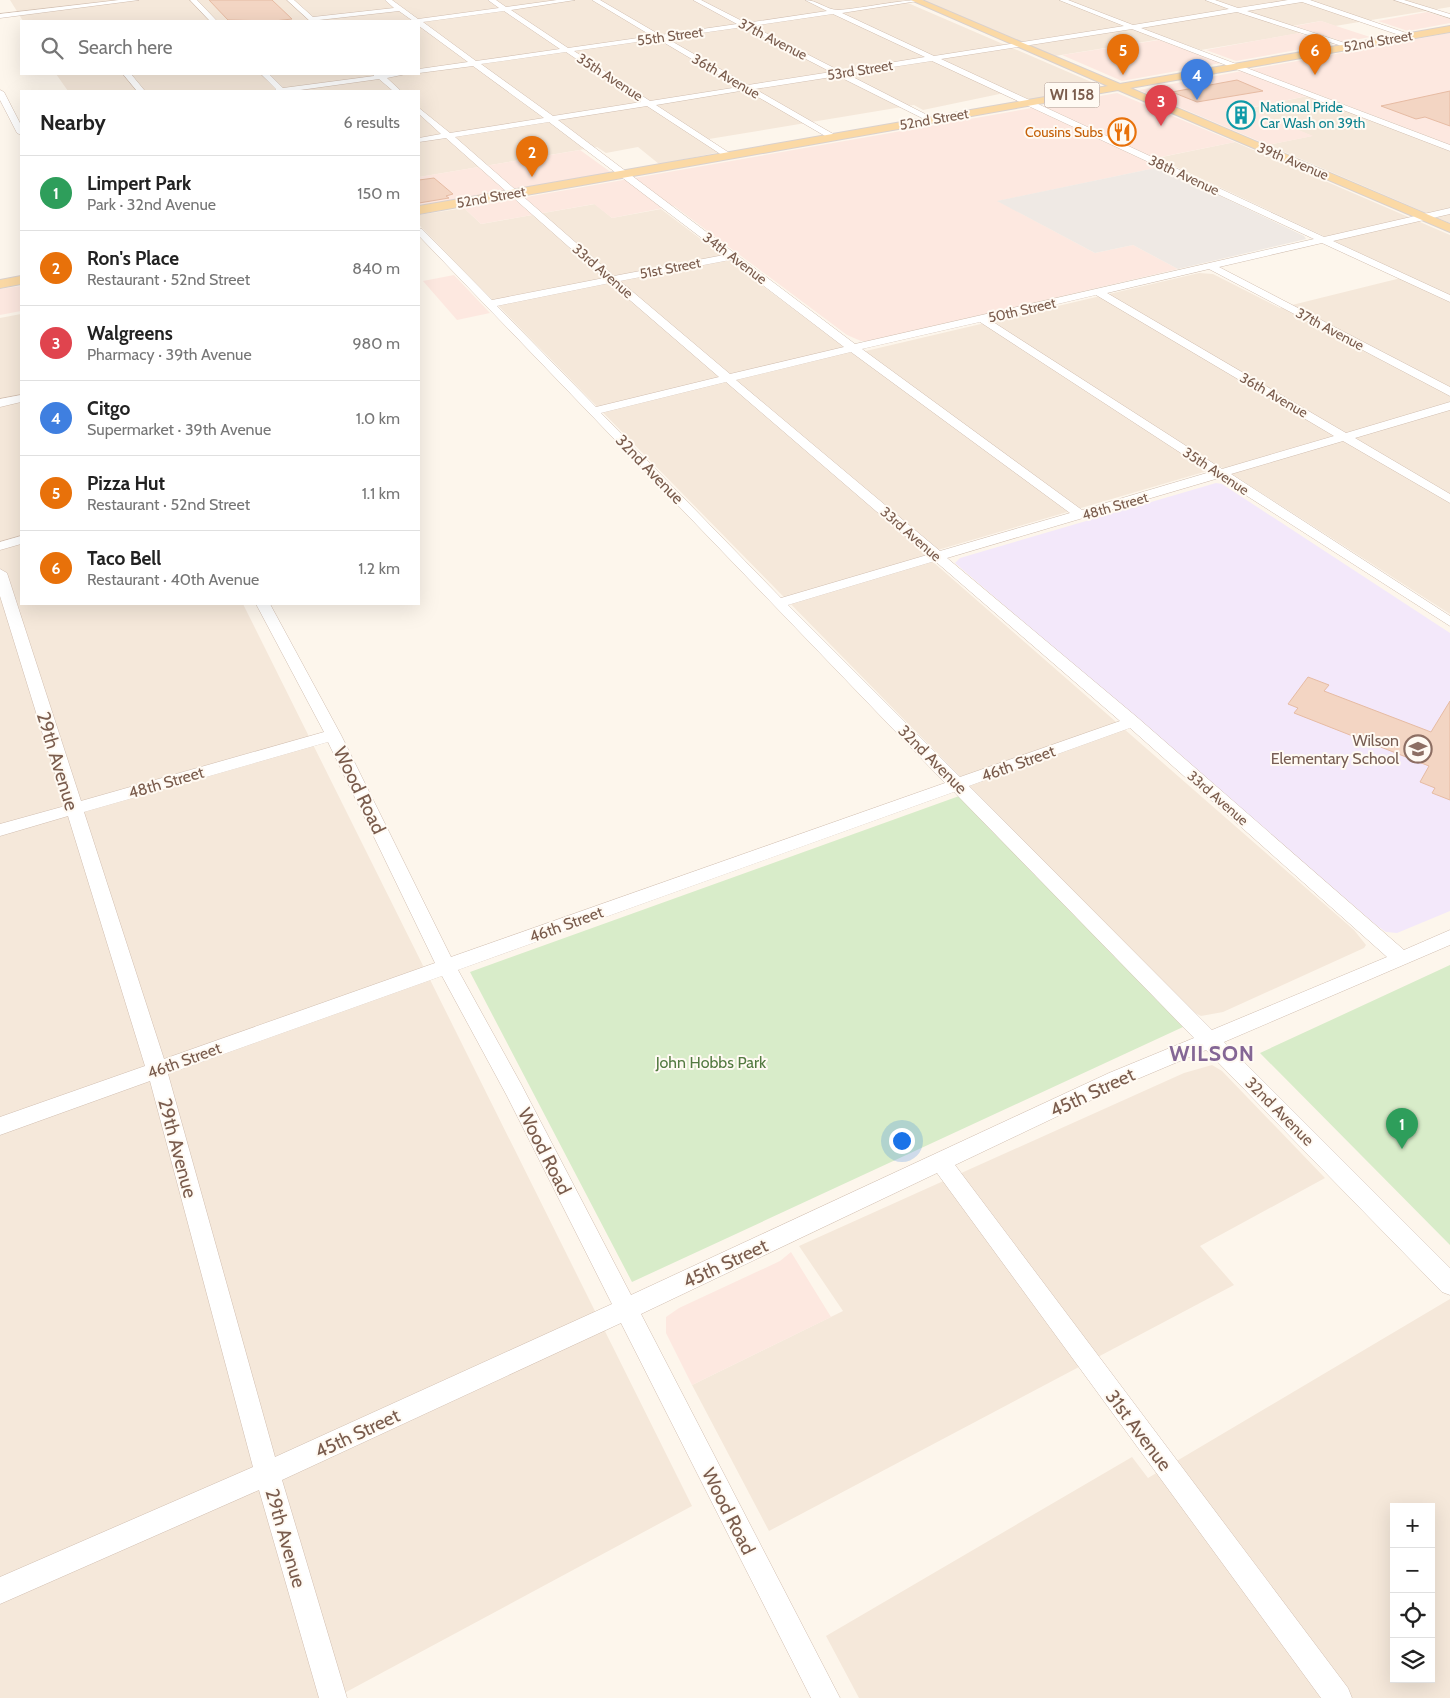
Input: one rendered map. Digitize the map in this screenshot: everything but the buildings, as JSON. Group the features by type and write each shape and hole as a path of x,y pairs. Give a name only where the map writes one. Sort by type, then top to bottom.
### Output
{"main road":[{"name":"39th Avenue","path":"916,0 1450,228"},
{"name":"52nd Street","path":"420,210 1450,29"},
{"path":"0,284 20,280"}],"street":[{"path":"73,0 83,14"},
{"path":"0,16 136,0"},
{"path":"193,0 213,20"},
{"path":"290,0 313,20 400,8"},
{"name":"34th Avenue","path":"388,0 417,20"},
{"name":"35th Avenue","path":"491,0 728,156"},
{"path":"420,21 572,0"},
{"name":"36th Avenue","path":"595,0 832,137"},
{"name":"37th Avenue","path":"696,0 930,120"},
{"name":"38th Avenue","path":"808,0 1450,299"},
{"name":"55th Street","path":"420,71 921,0"},
{"path":"1062,0 1450,148"},
{"path":"1208,0 1348,47"},
{"path":"1302,0 1411,36"},
{"name":"53rd Street","path":"420,140 1302,0"},
{"path":"1397,0 1450,16"},
{"name":"34th Avenue","path":"420,23 551,119 853,348 1081,516"},
{"path":"129,75 140,90"},
{"path":"266,75 280,90"},
{"path":"287,90 378,75 396,90"},
{"path":"0,92 20,130"},
{"name":"33rd Avenue","path":"420,111 516,193 612,280 1132,722 1402,959"},
{"name":"50th Street","path":"594,411 853,348 1450,211"},
{"name":"32nd Avenue","path":"420,232 778,603 1450,1284"},
{"name":"51st Street","path":"490,304 733,256"},
{"name":"37th Avenue","path":"1210,266 1450,392"},
{"name":"36th Avenue","path":"1098,292 1450,499"},
{"name":"35th Avenue","path":"982,319 1450,622"},
{"path":"0,403 20,399"},
{"name":"48th Street","path":"778,603 936,556 1081,516 1450,406"},
{"path":"0,546 20,540"},
{"name":"29th Avenue","path":"0,573 157,1070 267,1474 332,1698"},
{"name":"Wood Road","path":"263,605 333,735 446,966 514,1090 826,1698"},
{"name":"46th Street","path":"0,1126 1132,722"},
{"name":"48th Street","path":"0,830 333,735"},
{"name":"45th Street","path":"0,1591 267,1474 1116,1079 1402,959 1450,936"},
{"name":"31st Avenue","path":"940,1162 1338,1698"}],"shaded area":[{"path":"10,0 901,0 1110,90 1033,103 1009,92 923,110 914,105 709,139 726,151 659,164 638,147 606,153 597,147 420,177 420,90 67,90 57,75 420,75 420,20 22,20"},
{"path":"922,0 1450,0 1450,7 1335,26 1321,21 1286,27 1301,33 1201,50 1168,38 1055,56"},
{"path":"1427,12 1450,19 1450,23 1408,31 1378,21"},
{"path":"1321,21 1370,37 1344,42 1295,26"},
{"path":"1298,33 1330,44 1236,61 1206,50"},
{"path":"1450,33 1450,145 1317,94 1247,108 1313,136 1268,145 1139,90"},
{"path":"1159,40 1221,63 1122,81 1062,55"},
{"path":"1117,93 1235,142 1146,160 1160,167 998,201 1095,253 1133,245 1178,269 869,341 861,341 847,335 674,206 612,218 594,204 481,224 464,208"},
{"path":"1307,96 1440,147 1450,145 1450,223 1268,145 1312,136 1246,109"},
{"path":"1235,142 1450,235 1450,614 1221,467 924,554 1354,930 1366,945 1364,948 1223,1012 1201,1016 1189,1010 420,226 420,215 464,208 481,224 595,204 612,218 661,209 853,354 1199,273 1213,274 1280,308 1409,276 1157,158"},
{"path":"580,150 612,173 420,207 420,177"},
{"path":"1160,167 1304,236 1306,239 1178,269 1133,245 1095,253 997,201"},
{"path":"454,275 490,313 457,320 423,281"},
{"path":"20,286 20,311 0,315 0,289"},
{"path":"20,314 20,605 243,605 692,1506 335,1698 0,1698 0,318"},
{"path":"1216,483 1222,484 1450,633 1450,911 1397,933 1386,932 1376,925 955,563 960,558"},
{"path":"1212,1065 1222,1071 1325,1178 1200,1246 1234,1285 769,1531 692,1385 843,1311 799,1246 1184,1073"},
{"path":"791,1252 831,1317 692,1385 666,1333 666,1317 679,1308 780,1261"},
{"path":"1450,1299 1450,1698 859,1698 826,1636 1132,1457 1148,1478"}],"green space":[{"name":"John Hobbs Park","path":"962,795 1183,1027 632,1282 470,972"},
{"path":"1450,965 1450,1245 1260,1053"}],"place":[{"name":"Pizza Hut","path":"1123,75"},
{"name":"Taco Bell","path":"1315,75"},
{"name":"Citgo","path":"1197,100"},
{"name":"National Pride Car Wash on 39th","path":"1241,115"},
{"name":"Walgreens","path":"1161,126"},
{"name":"Cousins Subs","path":"1122,132"},
{"name":"Ron's Place","path":"532,177"},
{"name":"Wilson Elementary School","path":"1418,749"},
{"name":"Limpert Park","path":"1402,1149"}],"district":[{"name":"WILSON","path":"1212,1054"}]}
